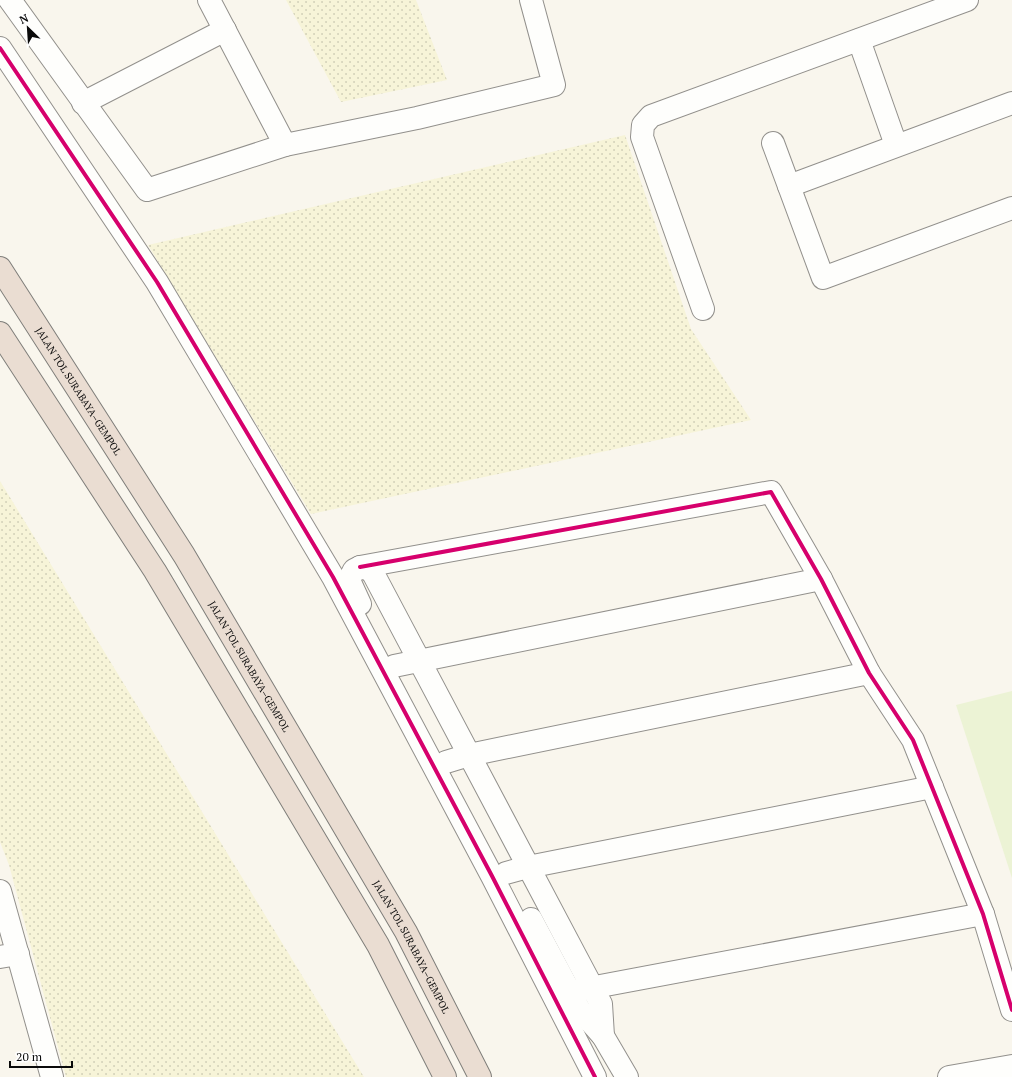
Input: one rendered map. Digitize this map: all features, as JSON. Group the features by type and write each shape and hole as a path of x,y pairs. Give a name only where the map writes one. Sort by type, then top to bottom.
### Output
{"highway":[{"name":"JALAN TOL SURABAYA–GEMPOL","path":"0,268 188,562 406,932 480,1077"},
{"path":"0,333 159,578 378,945 445,1077"}],"street":[{"path":"209,0 285,145"},
{"path":"17,2 83,102 147,190 285,145 418,118 554,85 531,0"},
{"path":"703,309 642,137 643,125 651,116 967,0"},
{"path":"83,102 225,30"},
{"path":"859,40 896,146"},
{"path":"0,48 157,282 333,577 492,876 595,1077"},
{"path":"789,186 1012,103"},
{"path":"773,143 823,278 1012,208"},
{"path":"627,1077 603,1036 579,1009 350,585 351,574 360,567 771,492 821,579 869,673 913,740 983,914 1012,1010"},
{"path":"360,567 370,570 374,575 601,1004 603,1036"},
{"path":"394,666 821,579"},
{"path":"446,762 469,755 869,673"},
{"path":"506,873 528,867 932,787"},
{"path":"0,891 9,956 52,1077"},
{"path":"570,992 983,914"},
{"path":"949,1077 1012,1066"}],"shaded area":[{"path":"286,0 416,0 447,80 341,102"},
{"path":"625,135 691,329 751,420 311,514 148,245"},
{"path":"0,481 364,1077 66,1077 9,865 0,842"}],"green space":[{"path":"1012,691 1012,878 956,705"}],"cycle path":[{"path":"0,48 157,282 333,577 492,876 595,1077"},
{"path":"360,567 771,492 821,579 869,673 913,740 983,914 1012,1010"}]}
